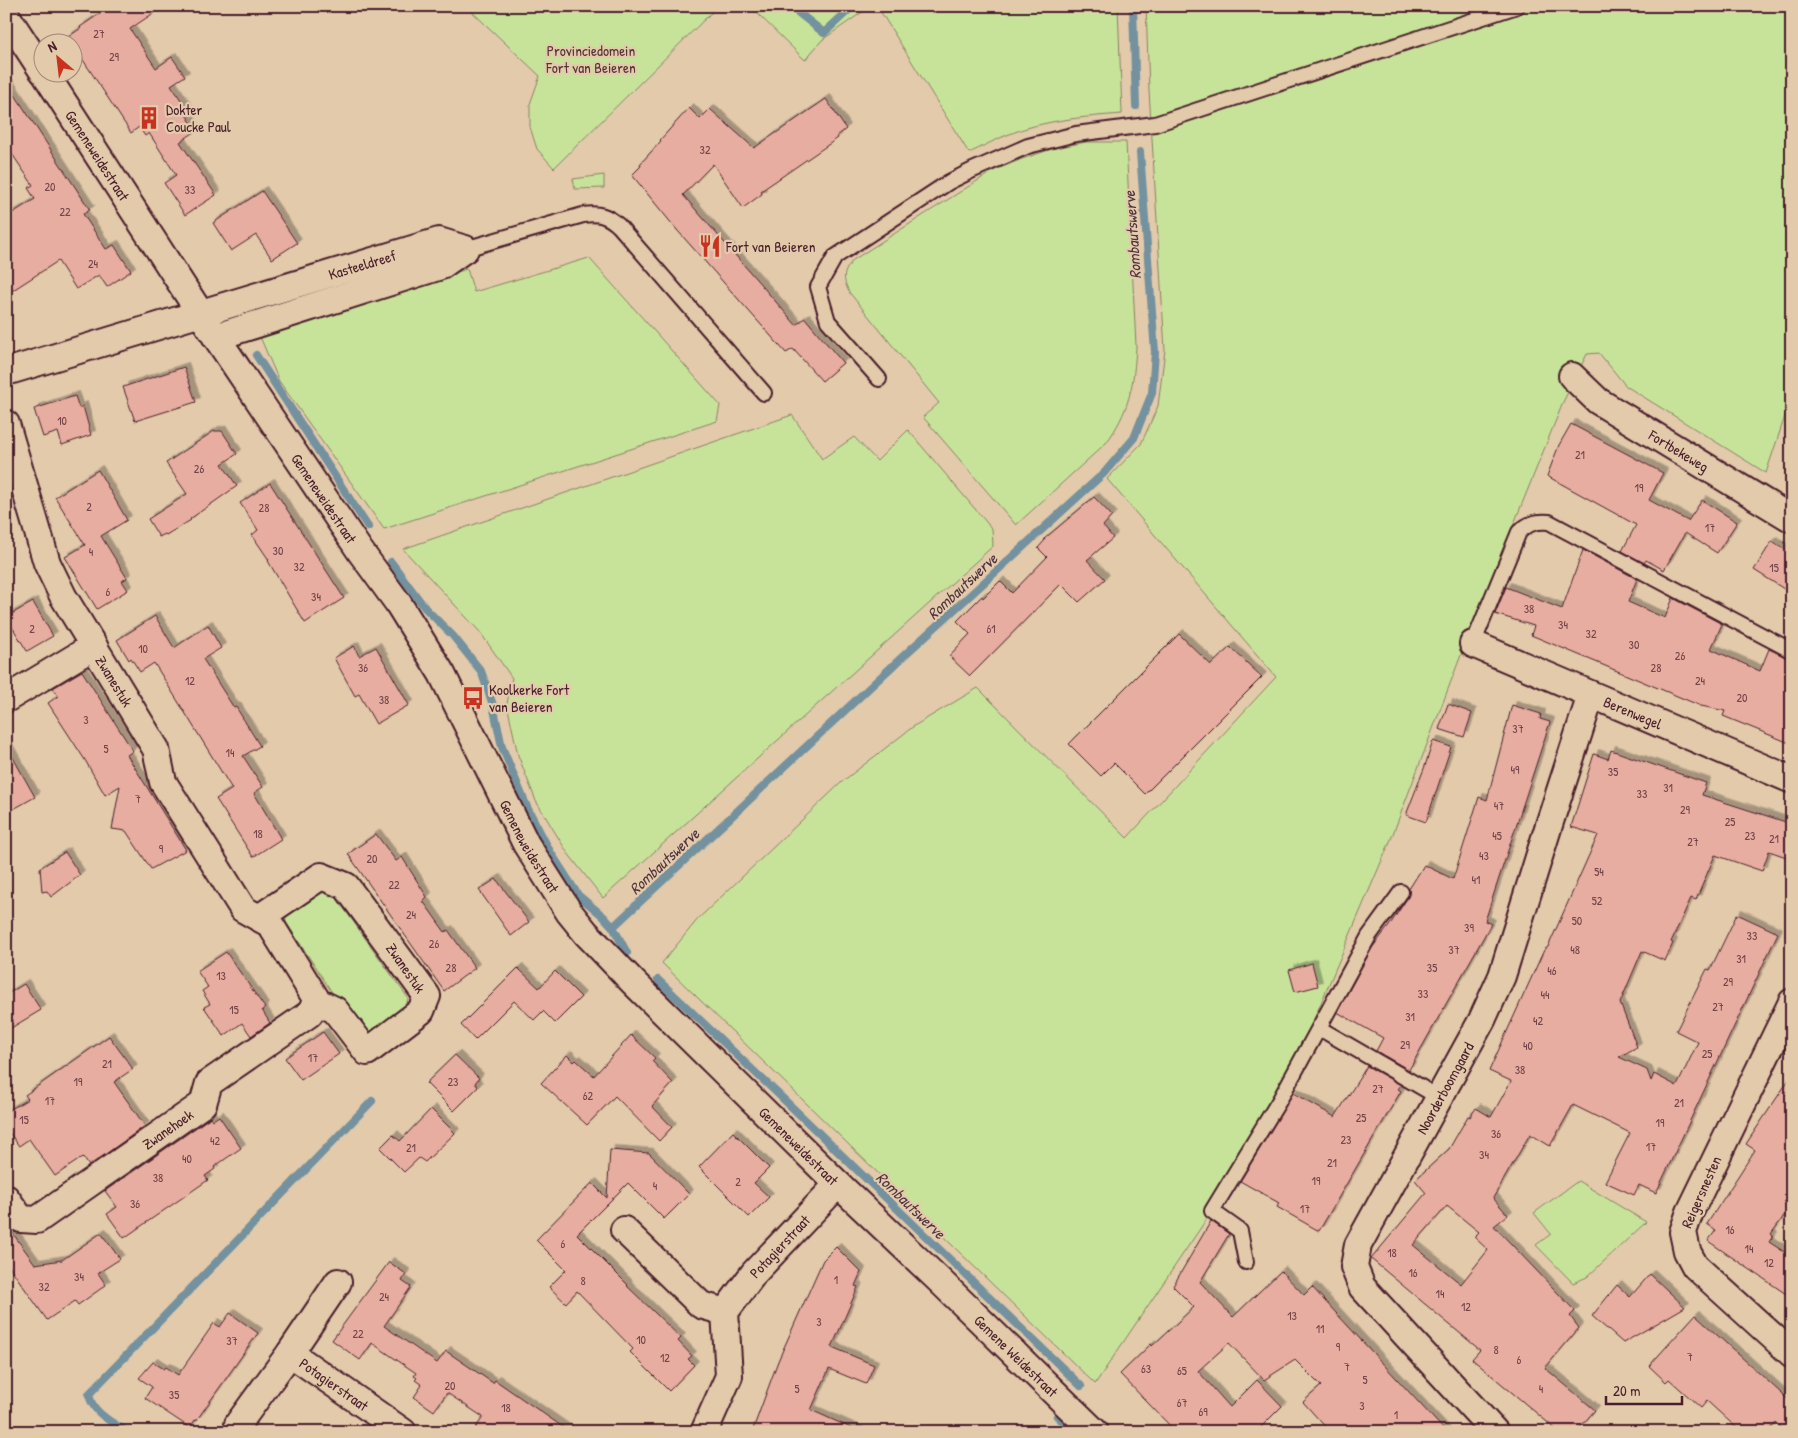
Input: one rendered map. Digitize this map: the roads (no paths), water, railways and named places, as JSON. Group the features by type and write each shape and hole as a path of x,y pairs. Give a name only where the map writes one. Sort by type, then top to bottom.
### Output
{"street":[{"name":"Gemeneweidestraat","path":"6,14 32,54"},
{"name":"Gemeneweidestraat","path":"50,82 200,313"},
{"name":"Kasteeldreef","path":"6,372 439,241 465,249"},
{"name":"Kasteeldreef","path":"216,337 441,266 465,249"},
{"path":"200,313 216,337"},
{"name":"Gemeneweidestraat","path":"216,337 360,551 398,603 442,674 526,844 569,912 586,933 633,982 838,1184 939,1280"},
{"name":"Fortbekeweg","path":"1572,376 1598,401 1792,519"},
{"name":"Zwanestuk","path":"6,424 47,562 63,596 156,749 163,782 243,910 270,924 318,1002 335,1010 367,1052 421,1011 427,996 346,886 321,876 259,918"},
{"name":"Berenwegel","path":"1473,644 1591,696 1792,780"},
{"path":"6,699 94,646"},
{"name":"Noorderboomgaard","path":"1495,1432 1362,1287 1354,1267 1358,1245 1482,1020 1502,976 1591,696"},
{"name":"Zwanehoek","path":"6,1198 21,1219 37,1220 203,1104 208,1083 309,1014 318,1002"},
{"name":"Reigersnesten","path":"1792,1002 1690,1212 1683,1232 1687,1252 1695,1266 1792,1354"},
{"name":"Potagierstraat","path":"725,1312 754,1273 838,1184"},
{"path":"624,1230 701,1305 725,1312 729,1376 704,1432"},
{"name":"Gemene Weidestraat","path":"939,1280 1095,1432"},
{"name":"Potagierstraat","path":"238,1424 290,1353 338,1282"},
{"name":"Potagierstraat","path":"290,1353 403,1432"}],"lane":[{"path":"879,379 828,321 818,287 835,257 948,182 1028,146 1076,134 1155,124 1517,6"},
{"path":"465,249 583,215 597,214 611,219 764,393"},
{"path":"1473,644 1519,532 1526,525 1537,521 1549,522 1792,652"},
{"path":"1246,1262 1240,1231 1212,1211 1279,1101 1369,936 1401,892"},
{"path":"1319,1028 1440,1098"}],"waterway":[{"path":"790,6 824,33 853,6"},
{"name":"Rombautswerve","path":"1133,6 1136,106"},
{"name":"Rombautswerve","path":"627,953 613,927 899,660 1104,473 1134,438 1152,393 1155,352 1140,152"},
{"path":"256,355 368,527"},
{"path":"391,562 425,608 453,636 481,671 493,705 502,747 527,807 551,853 578,895 613,927"},
{"name":"Rombautswerve","path":"658,980 1081,1386"},
{"path":"126,1432 98,1411 91,1401 89,1394 372,1101"},
{"name":"Rombautswerve","path":"1057,1416 1073,1432"}],"place":[{"name":"Dokter Coucke Paul","path":"149,118"},
{"name":"Fort van Beieren","path":"710,246"},
{"name":"Koolkerke Fort van Beieren","path":"473,698"}],"park label":[{"name":"Provinciedomein Fort van Beieren","path":"591,58"}]}
